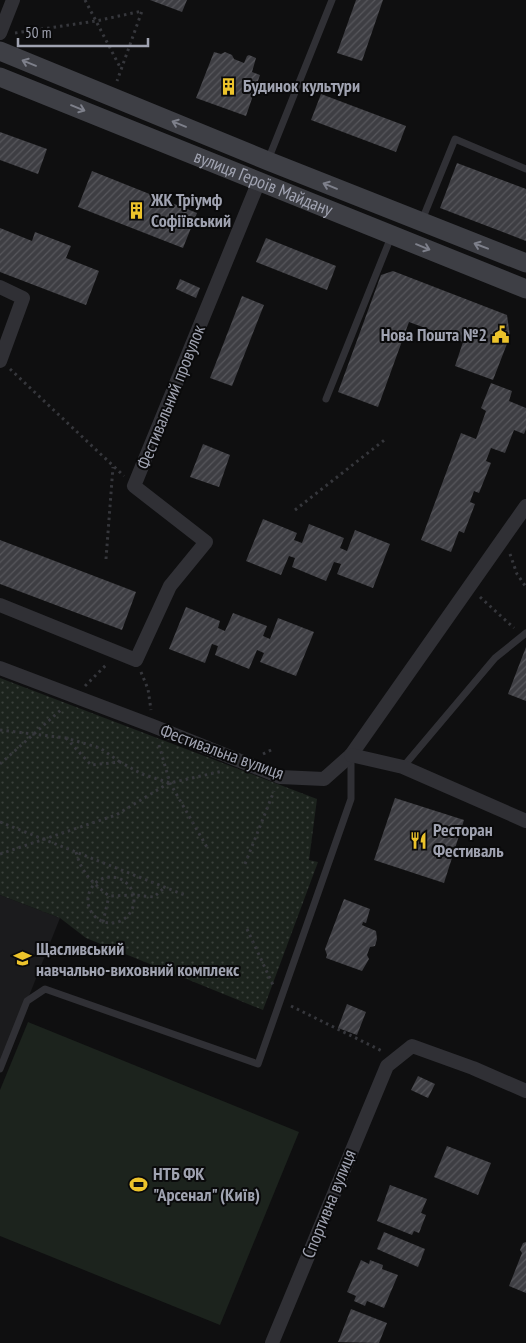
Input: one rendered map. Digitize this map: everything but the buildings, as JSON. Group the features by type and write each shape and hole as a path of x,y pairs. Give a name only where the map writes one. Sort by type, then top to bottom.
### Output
{"street":[{"path":"6,33 13,0"},
{"name":"вулиця Героїв Майдану","path":"0,51 268,161 526,263"},
{"name":"вулиця Героїв Майдану","path":"0,77 526,289"},
{"name":"Фестивальний провулок","path":"136,660 170,586 206,542 134,486 260,181"},
{"path":"0,287 23,298 0,360"},
{"name":"Фестивальна вулиця","path":"0,668 280,777 324,779 351,755 526,506"},
{"path":"0,605 136,660"},
{"path":"351,755 403,767 526,820"},
{"path":"392,1062 412,1046 473,1068 526,1091"},
{"name":"Спортивна вулиця","path":"272,1343 392,1062"}],"lane":[{"name":"вулиця Героїв Майдану","path":"268,161 332,0"},
{"path":"421,222 455,139 526,169"},
{"path":"326,399 392,235"},
{"path":"403,767 495,658 524,635"},
{"path":"0,1070 27,1001 45,989 258,1064 351,799 351,755"}],"path":[{"path":"85,0 121,69"},
{"path":"6,33 96,21 142,11 116,83"},
{"path":"0,360 134,486"},
{"path":"295,510 387,438"},
{"path":"106,560 113,466"},
{"path":"504,537 517,574 526,586"},
{"path":"469,586 524,635"},
{"path":"136,660 148,689 153,726 170,783 208,849"},
{"path":"0,730 66,738 100,748 142,774 170,783"},
{"path":"66,738 92,765 120,762"},
{"path":"0,854 116,815 170,783 225,771 273,749"},
{"path":"245,864 280,777"},
{"path":"0,822 187,896"},
{"path":"76,851 80,867 94,884 109,896 134,895 154,897 165,887"},
{"path":"107,876 122,879 128,884 134,895 134,906 125,919 110,924 102,922 91,912 87,898 94,884 107,876"},
{"path":"102,922 109,896"},
{"path":"247,929 281,1001 392,1062"}],"shaded area":[{"path":"0,678 317,799 309,860 318,862 263,1010 86,938 60,918 0,895"},
{"name":"Щасливський навчально-виховний комплекс","path":"0,895 60,918 0,1069"},
{"name":"НТБ ФК \"Арсенал\" (Київ)","path":"28,1022 299,1132 220,1325 0,1236 0,1090"}],"place":[{"name":"Будинок культури","path":"229,86"},
{"name":"ЖК Тріумф Софіївський","path":"137,210"},
{"name":"Нова Пошта №2","path":"501,335"},
{"name":"Ресторан Фестиваль","path":"419,840"},
{"name":"Щасливський навчально-виховний комплекс","path":"22,959"},
{"name":"НТБ ФК \"Арсенал\" (Київ)","path":"139,1184"}]}
